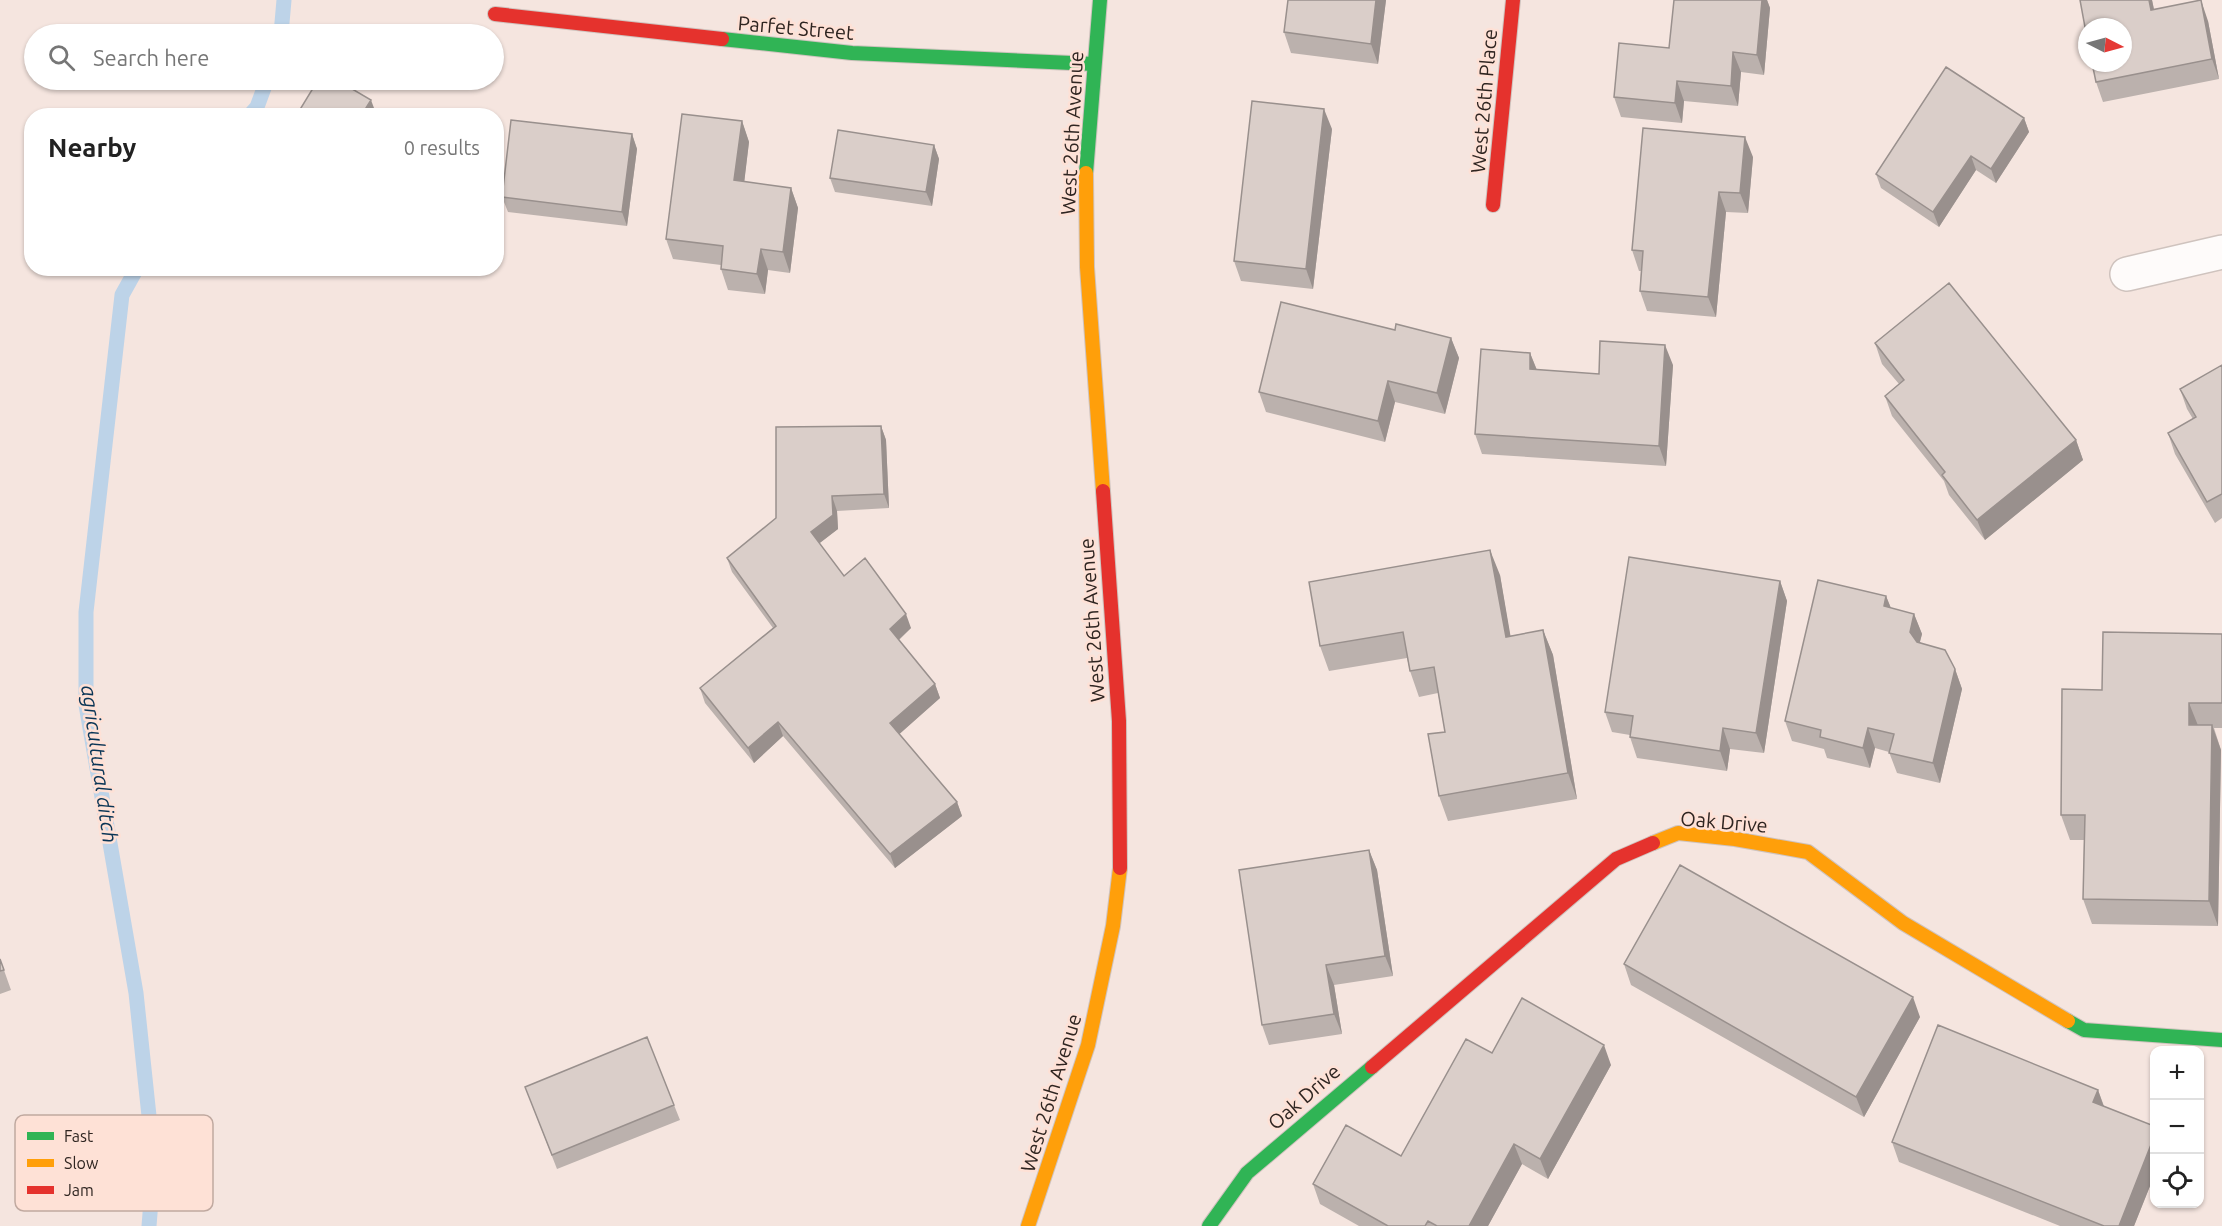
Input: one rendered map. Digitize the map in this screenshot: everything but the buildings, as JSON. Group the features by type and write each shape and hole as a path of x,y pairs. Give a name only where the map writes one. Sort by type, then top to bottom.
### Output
{"street":[{"name":"West 26th Avenue","path":"1028,1226 1088,1045 1113,926 1120,865 1119,721 1087,267 1086,171 1100,0"},
{"name":"West 26th Place","path":"1493,205 1513,0"},
{"name":"Parfet Street","path":"495,14 852,53 1094,64"},
{"path":"2127,274 2222,252"},
{"name":"Oak Drive","path":"1209,1226 1247,1173 1607,866 1616,859 1678,833 1735,839 1808,852 1903,923 2084,1030 2222,1040"}],"waterway":[{"name":"agricultural ditch","path":"282,24 284,0"},
{"name":"agricultural ditch","path":"256,108 263,90"},
{"name":"agricultural ditch","path":"133,276 122,295 86,612 86,705 136,993 149,1115"},
{"name":"agricultural ditch","path":"149,1226 150,1211"}],"traffic: fast":[{"path":"1086,173 1100,0"},
{"path":"722,39 852,53 1094,64"},
{"path":"2068,1021 2084,1030 2222,1040"},
{"path":"1209,1226 1247,1173 1372,1067"}],"traffic: slow":[{"path":"1086,173 1087,267 1103,491"},
{"path":"1653,843 1678,833 1735,839 1808,852 1903,923 2068,1021"},
{"path":"1028,1226 1088,1045 1113,926 1120,868"}],"traffic: jam":[{"path":"1493,205 1513,0"},
{"path":"495,14 722,39"},
{"path":"1103,491 1119,721 1120,868"},
{"path":"1372,1067 1616,859 1653,843"}]}
